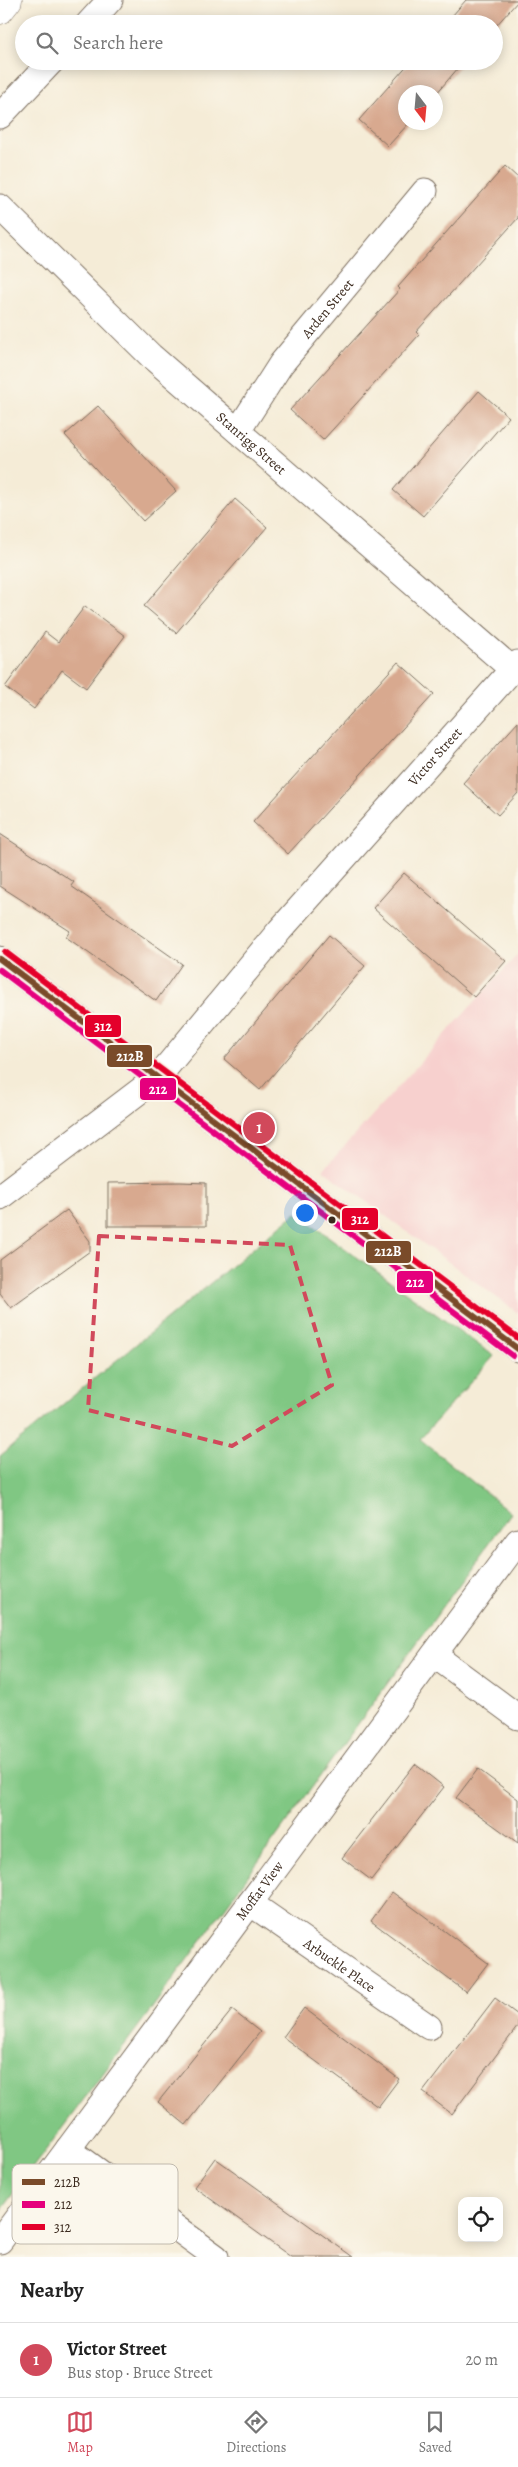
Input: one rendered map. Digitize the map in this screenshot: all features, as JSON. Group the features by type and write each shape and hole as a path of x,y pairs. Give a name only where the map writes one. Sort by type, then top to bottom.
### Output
{"main road":[{"path":"0,10 8,0"}],"street":[{"path":"96,15 110,0"},
{"path":"0,116 43,70"},
{"name":"Arden Street","path":"238,431 281,364 425,191"},
{"name":"Stanrigg Street","path":"0,207 151,356 515,666"},
{"name":"Victor Street","path":"0,1197 158,1077 280,930 515,666"},
{"path":"0,958 518,1349"},
{"name":"Moffat View","path":"57,2164 518,1541"},
{"path":"434,1655 518,1717"},
{"name":"Arbuckle Place","path":"250,1903 429,2027"},
{"path":"68,2149 89,2164"},
{"name":"Moffat View","path":"0,2241 12,2225"},
{"path":"178,2229 216,2257"}],"highlighted area":[{"path":"99,1236 290,1245 332,1385 232,1446 88,1410"}],"shaded area":[{"path":"518,954 518,1313 323,1170"}],"green space":[{"path":"296,1213 494,1356 420,1439 511,1513 150,2011 35,2164 12,2164 12,2195 0,2211 0,1456"}],"building":[{"path":"466,0 518,0 503,18 503,15 453,15"},
{"path":"403,70 456,70 443,86 398,85 398,130 403,130 388,146 359,120"},
{"path":"505,166 518,178 518,218 416,332 419,335 323,440 290,410 400,289 398,287"},
{"path":"479,391 509,417 423,516 393,490"},
{"path":"98,406 176,491 143,521 65,435"},
{"path":"235,499 267,527 176,633 144,606"},
{"path":"85,606 125,636 86,688 62,670 34,709 5,687 45,632 58,642"},
{"path":"398,662 434,694 288,854 253,822"},
{"path":"518,722 518,793 498,815 463,783"},
{"path":"0,834 74,882 71,886 182,964 156,1001 66,937 70,931 0,886"},
{"path":"404,873 506,961 474,997 373,908"},
{"path":"329,935 365,966 260,1090 224,1059"},
{"path":"108,1183 206,1183 206,1226 108,1226"},
{"path":"67,1210 90,1241 90,1251 11,1308 0,1294 0,1260"},
{"path":"415,1764 444,1787 371,1880 342,1858"},
{"path":"478,1769 518,1799 518,1843 456,1798"},
{"path":"392,1892 488,1963 466,1992 371,1921"},
{"path":"495,1998 518,2015 518,2026 452,2114 423,2092"},
{"path":"304,2008 399,2079 378,2107 283,2037"},
{"path":"232,2010 260,2032 186,2125 158,2102"},
{"path":"215,2158 353,2257 291,2257 194,2187"}],"transit line":[{"name":"312","path":"5,952 518,1338"},
{"name":"212B","path":"0,959 518,1349"},
{"name":"212","path":"0,970 513,1356"}],"place":[{"name":"Victor Street","path":"259,1128"}]}
